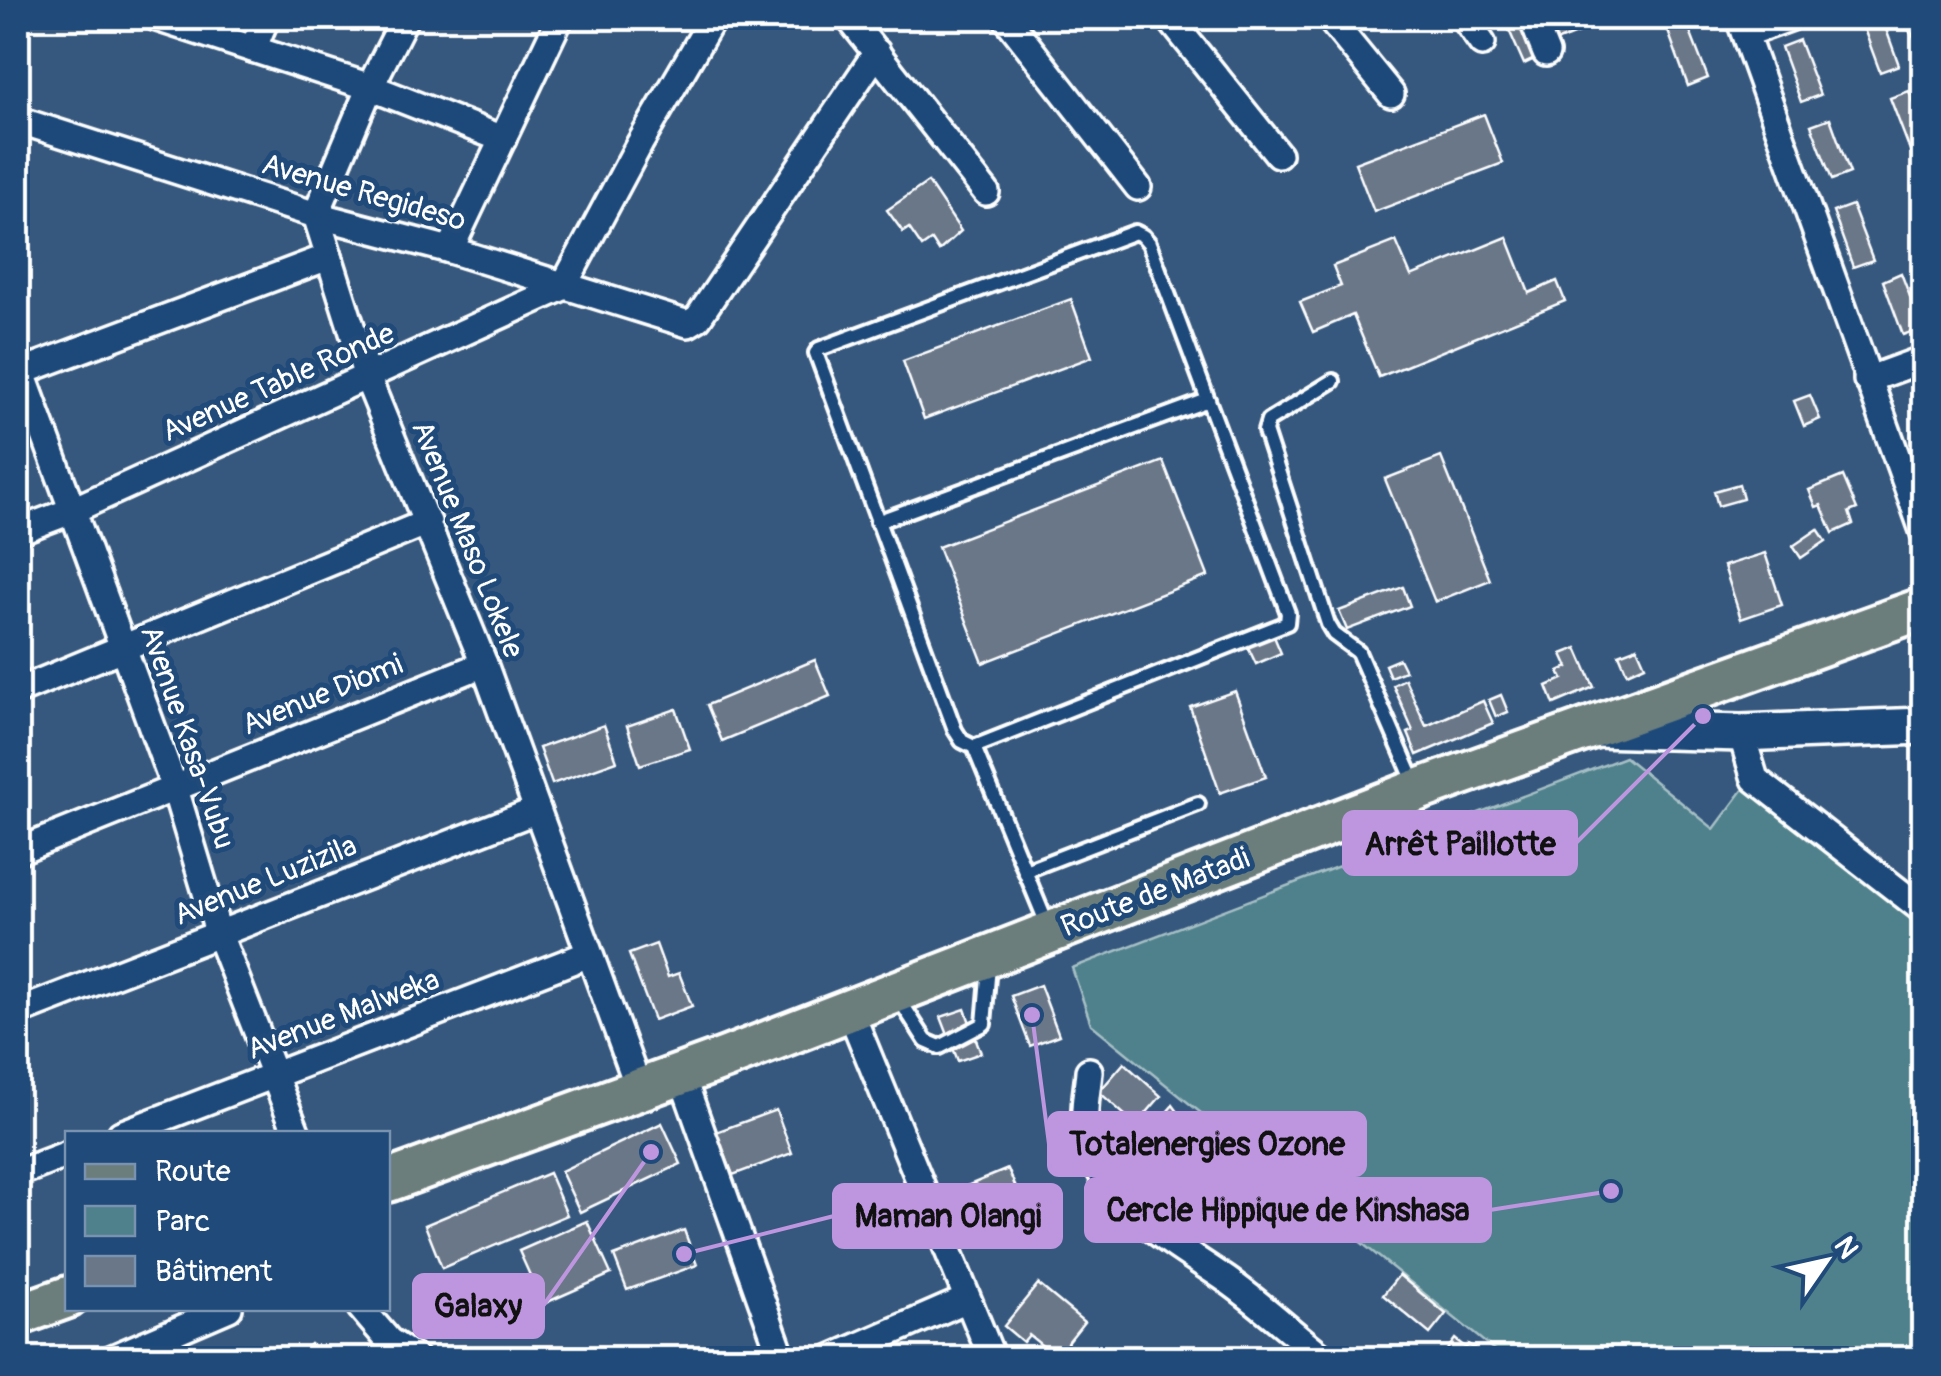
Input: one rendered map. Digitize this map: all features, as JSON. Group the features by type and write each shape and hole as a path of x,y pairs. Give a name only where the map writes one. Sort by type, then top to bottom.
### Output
{"main road":[{"name":"Route de Matadi","path":"390,1180 850,1010 1418,790 1924,608"},
{"path":"18,1315 65,1298"}],"street":[{"path":"156,18 370,87 503,139"},
{"path":"253,49 266,18"},
{"path":"316,214 370,87 405,18"},
{"path":"450,250 560,18"},
{"path":"563,287 713,18"},
{"path":"849,18 986,192"},
{"path":"1006,18 1138,188"},
{"path":"1170,18 1278,154"},
{"path":"1328,18 1391,94"},
{"path":"1464,18 1482,43"},
{"path":"1532,18 1546,53"},
{"path":"1789,18 1742,26 1924,534"},
{"path":"1920,18 1924,27"},
{"name":"Avenue Regideso","path":"18,120 680,324 693,322 877,52"},
{"name":"Avenue Maso Lokele","path":"316,214 367,377 484,664 639,1088"},
{"path":"19,369 328,257"},
{"name":"Avenue Table Ronde","path":"18,531 563,287"},
{"path":"1867,380 1924,359"},
{"name":"Avenue Kasa-Vubu","path":"19,369 176,788 218,932 296,1131"},
{"path":"18,691 428,522"},
{"name":"Avenue Diomi","path":"18,852 484,664"},
{"path":"1697,689 1702,732"},
{"path":"1582,729 1742,733 1924,726"},
{"path":"1742,733 1755,778 1924,911"},
{"name":"Avenue Luzizila","path":"18,1012 537,810"},
{"name":"Avenue Malweka","path":"129,1131 589,954"},
{"path":"850,1010 992,1358"},
{"path":"1089,1071 1085,1118 1094,1161 1113,1194 1173,1246 1229,1282 1324,1358"},
{"path":"681,1074 782,1358"},
{"path":"18,1173 65,1155"},
{"path":"832,1358 966,1300"},
{"path":"113,1358 222,1311"},
{"path":"363,1311 389,1342 415,1358"}],"lane":[{"path":"974,747 1287,623 1288,614 1149,243 1135,232 819,348 816,360 955,730 974,747 1050,933"},
{"path":"1333,380 1268,421 1265,431 1328,624 1334,634 1358,652 1418,790"},
{"path":"877,522 1208,400"},
{"path":"1025,871 1198,804"},
{"path":"895,992 926,1041 940,1047 984,1024 989,957"}],"green space":[{"path":"1625,757 1714,829 1746,786 1923,925 1923,1358 1504,1358 1091,1024 1072,968"}],"building":[{"path":"1575,18 1581,32 1553,43 1545,22"},
{"path":"1860,18 1882,18 1899,65 1880,72"},
{"path":"1524,23 1539,57 1524,64 1509,30"},
{"path":"1687,24 1708,78 1688,86 1668,31"},
{"path":"1799,40 1820,95 1801,102 1781,47"},
{"path":"1909,91 1924,128 1924,148 1911,153 1890,98"},
{"path":"1484,114 1503,163 1374,212 1355,163"},
{"path":"1830,118 1850,173 1832,180 1811,125"},
{"path":"928,182 961,231 939,251 932,240 922,247 909,228 903,232 887,210"},
{"path":"1852,205 1873,260 1853,267 1833,212"},
{"path":"1507,237 1529,293 1557,281 1565,301 1379,377 1353,315 1313,332 1300,302 1341,286 1333,266 1396,241 1411,276"},
{"path":"1901,273 1922,328 1903,335 1883,281"},
{"path":"1071,299 1092,357 924,419 903,361"},
{"path":"1810,395 1820,419 1804,426 1794,401"},
{"path":"1441,457 1490,580 1435,602 1385,479"},
{"path":"1163,461 1208,576 983,663 938,547"},
{"path":"1843,476 1857,509 1849,512 1853,524 1833,533 1821,505 1816,507 1809,490"},
{"path":"1739,484 1743,499 1718,506 1714,491"},
{"path":"1818,529 1826,541 1801,558 1793,546"},
{"path":"1765,553 1782,605 1741,619 1724,566"},
{"path":"1403,587 1410,606 1347,630 1339,611"},
{"path":"1273,634 1281,653 1256,664 1247,645"},
{"path":"1637,647 1645,665 1627,673 1619,654"},
{"path":"1577,648 1594,687 1554,704 1547,686 1563,679 1559,671 1568,667 1562,654"},
{"path":"1399,659 1405,671 1390,677 1385,665"},
{"path":"815,660 830,696 722,741 707,705"},
{"path":"1405,679 1426,726 1483,701 1493,723 1417,755 1408,733 1413,731 1393,685"},
{"path":"1235,691 1266,777 1220,793 1190,707"},
{"path":"1501,695 1508,712 1496,717 1489,700"},
{"path":"676,709 690,749 640,765 627,726"},
{"path":"604,725 617,761 552,784 539,748"},
{"path":"656,944 668,977 679,973 692,1006 654,1020 629,954"},
{"path":"1040,985 1059,1035 1030,1046 1011,996"},
{"path":"965,1009 981,1053 958,1061 941,1017"},
{"path":"1124,1063 1161,1096 1136,1125 1099,1092"},
{"path":"1173,1105 1190,1128 1159,1154 1142,1141"},
{"path":"776,1110 792,1153 733,1175 716,1132"},
{"path":"662,1123 681,1164 580,1212 561,1171"},
{"path":"1175,1156 1213,1177 1196,1207 1159,1185"},
{"path":"1008,1169 1031,1224 1010,1233 999,1207 974,1218 962,1188"},
{"path":"549,1173 567,1215 442,1268 425,1225"},
{"path":"587,1221 611,1274 543,1304 519,1251"},
{"path":"684,1230 697,1265 627,1290 614,1256"},
{"path":"1399,1275 1446,1314 1430,1334 1383,1295"},
{"path":"1038,1284 1084,1322 1056,1357 1029,1335 1023,1342 1004,1326"},
{"path":"1455,1339 1466,1348 1468,1344 1488,1358 1441,1358"},
{"path":"310,1344 326,1358 297,1358"}],"place":[{"name":"Arrêt Paillotte","path":"1703,716"},
{"name":"Totalenergies Ozone","path":"1032,1015"},
{"name":"Galaxy","path":"651,1152"},
{"name":"Cercle Hippique de Kinshasa","path":"1611,1191"},
{"name":"Maman Olangi","path":"684,1254"}]}
